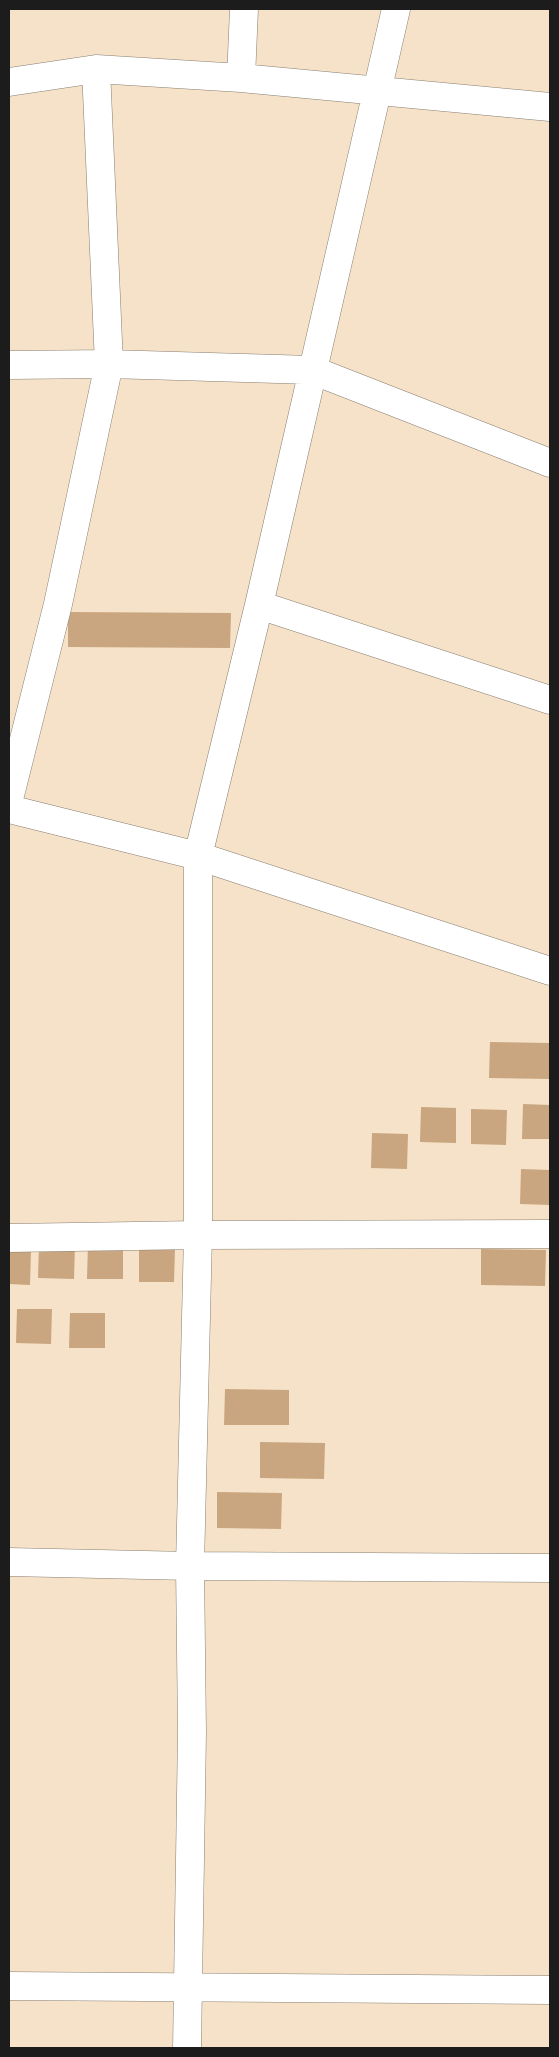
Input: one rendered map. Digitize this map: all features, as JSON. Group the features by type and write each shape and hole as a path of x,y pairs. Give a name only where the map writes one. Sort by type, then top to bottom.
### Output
{"street":[{"path":"241,78 244,9"},
{"path":"186,2048 192,1732 190,1566 198,1235 198,856 259,605 396,9"},
{"path":"9,799 58,604 109,364 96,69"},
{"path":"9,82 96,69 241,78 550,107"},
{"path":"9,365 109,364 312,370 550,463"},
{"path":"259,605 550,700"},
{"path":"9,809 198,856 550,971"},
{"path":"9,1238 198,1235 550,1234"},
{"path":"9,1562 190,1566 550,1568"},
{"path":"9,1986 550,1990"}],"building":[{"path":"68,612 231,613 230,648 68,647"},
{"path":"490,1042 550,1043 550,1079 489,1078"},
{"path":"523,1104 550,1105 550,1139 522,1139"},
{"path":"421,1107 456,1108 456,1143 420,1142"},
{"path":"471,1109 507,1110 506,1145 471,1144"},
{"path":"372,1133 408,1134 407,1169 371,1168"},
{"path":"521,1169 550,1170 550,1205 520,1204"},
{"path":"39,1244 75,1244 74,1279 38,1278"},
{"path":"88,1244 123,1245 123,1279 87,1279"},
{"path":"139,1247 175,1248 174,1282 139,1282"},
{"path":"481,1249 546,1250 545,1286 481,1285"},
{"path":"9,1250 31,1250 30,1285 9,1284"},
{"path":"17,1309 52,1309 51,1344 16,1343"},
{"path":"70,1313 105,1313 105,1348 69,1348"},
{"path":"225,1389 289,1390 289,1425 224,1425"},
{"path":"260,1442 325,1443 324,1479 260,1478"},
{"path":"217,1492 282,1493 281,1529 217,1528"}]}
